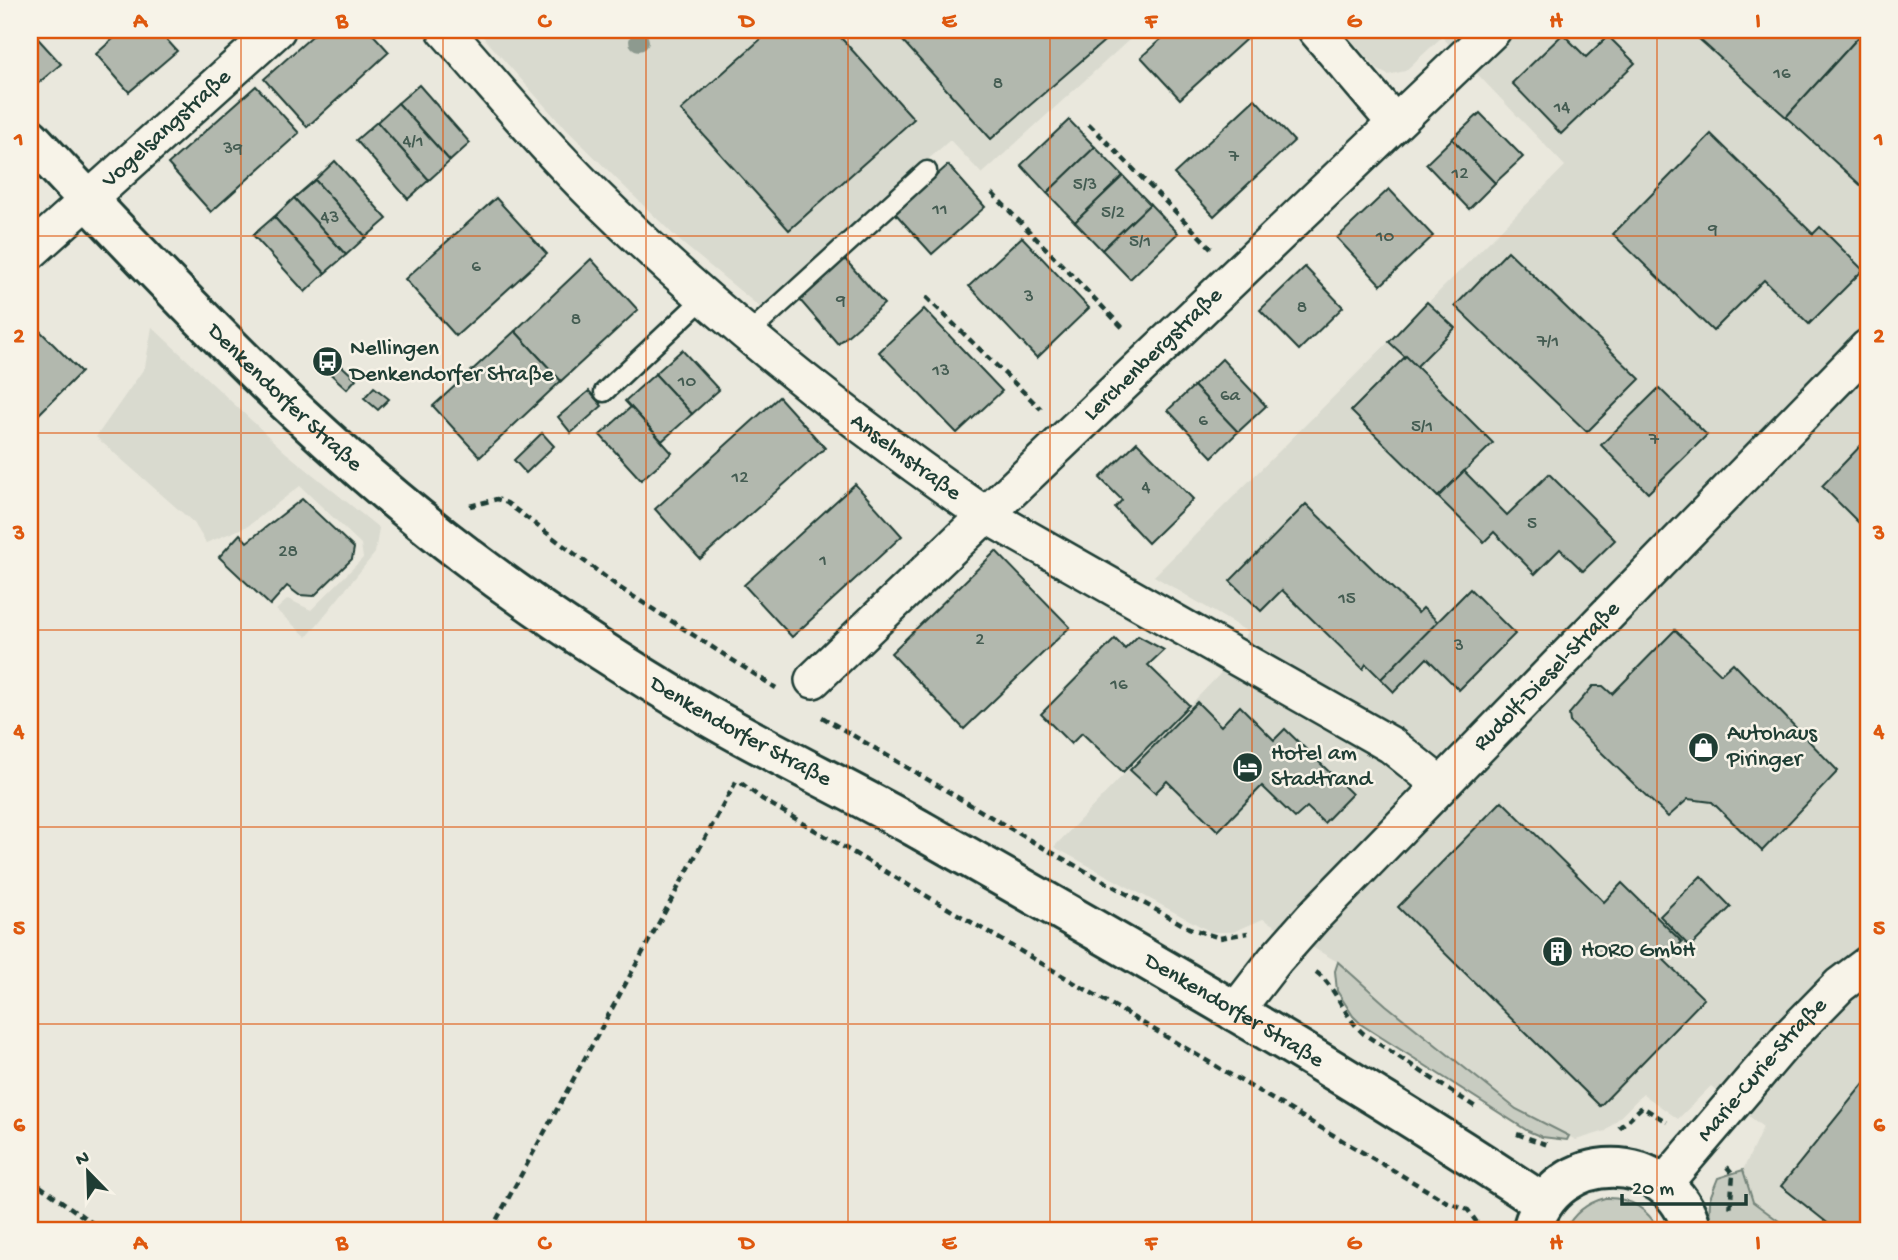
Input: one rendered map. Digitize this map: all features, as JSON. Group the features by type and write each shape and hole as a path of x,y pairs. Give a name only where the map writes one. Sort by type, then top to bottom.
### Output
{"main road":[{"name":"Denkendorfer Straße","path":"30,138 223,340 305,418 424,521 552,617 692,706 756,743 916,827 1354,1083 1538,1217"},
{"path":"1538,1217 1561,1184 1591,1170 1615,1167 1637,1171 1663,1185 1682,1206 1692,1230"}],"street":[{"name":"Vogelsangstraße","path":"30,252 277,30"},
{"name":"Anselmstraße","path":"445,30 593,194 705,297 984,514 1391,745 1441,785"},
{"path":"1316,30 1395,123"},
{"name":"Lerchenbergstraße","path":"804,696 984,514 1493,30"},
{"name":"Rudolf-Diesel-Straße","path":"1234,1013 1282,951 1868,347"},
{"name":"Marie-Curie-Straße","path":"1663,1185 1790,1036 1840,985 1868,964"}],"lane":[{"path":"748,333 927,172"},
{"path":"604,391 705,297"}],"path":[{"path":"1089,124 1236,274"},
{"path":"992,192 1150,356"},
{"path":"926,297 1067,435"},
{"path":"424,521 491,499 502,500 654,611 804,696 1018,834 1189,928 1220,938 1252,934 1282,951 1323,978 1348,1019 1364,1034 1479,1109"},
{"path":"491,1230 756,743"},
{"path":"737,780 762,799 1447,1202 1468,1210 1482,1230"},
{"path":"1507,1128 1516,1134"},
{"path":"30,1179 102,1230"}],"shaded area":[{"path":"477,30 1140,30 982,174 950,140 761,308 682,243 643,205 561,124"},
{"path":"1343,30 1868,30 1868,1230 1791,1230 1753,1202 1743,1170 1763,1127 1711,1086 1678,1119 1643,1094 1606,1131 1576,1140 1516,1109 1386,1005 1338,962 1263,919 1233,932 1211,932 1054,847 1219,675 1248,632 1154,576 1565,166 1442,37 1405,71 1388,75 1378,70"},
{"path":"152,327 285,452 379,528 375,553 307,637 276,610 288,599 311,610 363,558 361,544 300,486 248,526 206,543 194,523 96,437 145,367"},
{"path":"1338,962 1386,1005 1516,1109 1569,1136 1567,1140 1542,1137 1528,1131 1362,1025 1337,991 1335,971"},
{"path":"1743,1170 1753,1202 1791,1230 1709,1230 1710,1198 1718,1178"},
{"path":"1605,1198 1622,1199 1637,1205 1659,1230 1565,1230 1581,1210"}],"building":[{"path":"30,30 61,64 36,85 30,78"},
{"path":"123,30 158,30 177,51 129,92 96,54"},
{"path":"319,30 369,30 389,52 307,127 264,79"},
{"path":"771,30 834,30 914,119 789,230 681,110"},
{"path":"893,30 1117,30 991,139"},
{"path":"1171,30 1256,30 1180,99 1141,57"},
{"path":"1689,30 1865,30 1786,117"},
{"path":"1865,30 1868,30 1868,192 1786,117"},
{"path":"1563,34 1586,57 1608,36 1635,63 1561,134 1512,83"},
{"path":"419,85 470,143 450,161 398,103"},
{"path":"256,86 299,133 211,212 168,164"},
{"path":"1255,99 1294,141 1214,216 1174,174"},
{"path":"398,103 450,161 429,180 377,122"},
{"path":"1480,113 1523,157 1495,183 1452,139"},
{"path":"1069,120 1095,147 1047,193 1021,165"},
{"path":"377,122 429,180 408,199 356,140"},
{"path":"1711,134 1813,234 1820,227 1863,270 1809,324 1764,280 1713,331 1613,234"},
{"path":"1452,139 1495,183 1469,209 1426,164"},
{"path":"1095,147 1123,176 1075,222 1047,193"},
{"path":"335,161 387,219 366,237 315,180"},
{"path":"948,165 985,207 932,254 895,213"},
{"path":"1123,176 1150,204 1102,250 1075,222"},
{"path":"315,180 366,237 346,255 294,198"},
{"path":"1389,189 1433,236 1381,285 1337,238"},
{"path":"294,198 346,255 325,273 274,217"},
{"path":"496,198 547,254 456,336 405,279"},
{"path":"1150,204 1178,233 1130,279 1102,250"},
{"path":"274,217 325,273 305,292 253,235"},
{"path":"1022,237 1089,308 1037,358 969,286"},
{"path":"1508,251 1640,379 1587,432 1455,306"},
{"path":"844,258 884,304 838,344 799,299"},
{"path":"591,259 638,310 561,381 515,331"},
{"path":"1305,267 1343,307 1299,350 1260,310"},
{"path":"1427,302 1455,328 1416,367 1389,342"},
{"path":"924,309 1002,391 957,433 879,352"},
{"path":"39,330 81,372 37,416 30,409 30,339"},
{"path":"515,331 561,381 480,457 433,406"},
{"path":"682,350 719,390 692,414 655,374"},
{"path":"1406,356 1493,443 1438,497 1351,411"},
{"path":"332,357 356,379 347,389 323,367"},
{"path":"1222,359 1266,406 1238,432 1194,386"},
{"path":"655,374 692,414 662,441 625,401"},
{"path":"1194,386 1238,432 1212,457 1168,410"},
{"path":"374,387 389,399 378,410 364,398"},
{"path":"1659,388 1707,435 1648,493 1601,445"},
{"path":"589,391 602,406 571,433 558,417"},
{"path":"779,397 825,448 700,559 655,509"},
{"path":"631,407 672,453 641,480 600,435"},
{"path":"542,433 554,446 526,473 514,460"},
{"path":"1868,438 1868,530 1867,531 1822,486"},
{"path":"1137,442 1193,499 1148,543 1115,508 1122,500 1100,478"},
{"path":"1464,471 1507,515 1549,474 1615,540 1583,571 1560,549 1535,574 1494,532 1484,542 1438,497"},
{"path":"855,484 902,536 792,637 744,585"},
{"path":"302,499 354,548 352,559 314,596 299,595 287,586 270,605 219,557 240,534 247,542"},
{"path":"1306,504 1418,613 1423,608 1438,622 1381,679 1366,664 1363,669 1282,590 1261,611 1230,581"},
{"path":"996,551 1070,627 964,729 891,653"},
{"path":"1470,589 1515,634 1459,690 1427,658 1394,692 1381,679"},
{"name":"Autohaus Piringer","path":"1675,630 1721,674 1733,663 1838,771 1762,851 1712,802 1688,799 1668,817 1570,722 1569,714 1593,686 1603,686 1612,694"},
{"path":"1138,636 1164,650 1148,665 1189,705 1123,772 1082,733 1071,744 1041,714 1115,639 1125,649"},
{"path":"1197,702 1221,726 1240,706 1274,740 1285,729 1352,794 1324,823 1307,807 1295,818 1262,786 1218,831 1167,781 1155,793 1130,770"},
{"name":"HORO GmbH","path":"1502,801 1604,902 1622,883 1682,942 1664,960 1704,999 1600,1106 1398,907"},
{"path":"1701,876 1731,907 1690,947 1660,916"},
{"path":"1868,1078 1868,1230 1844,1230 1837,1225 1835,1229 1781,1186"}],"place":[{"name":"Nellingen Denkendorfer Straße","path":"327,362"},
{"name":"Autohaus Piringer","path":"1704,747"},
{"name":"Hotel am Stadtrand","path":"1248,767"},
{"name":"HORO GmbH","path":"1558,951"}]}
